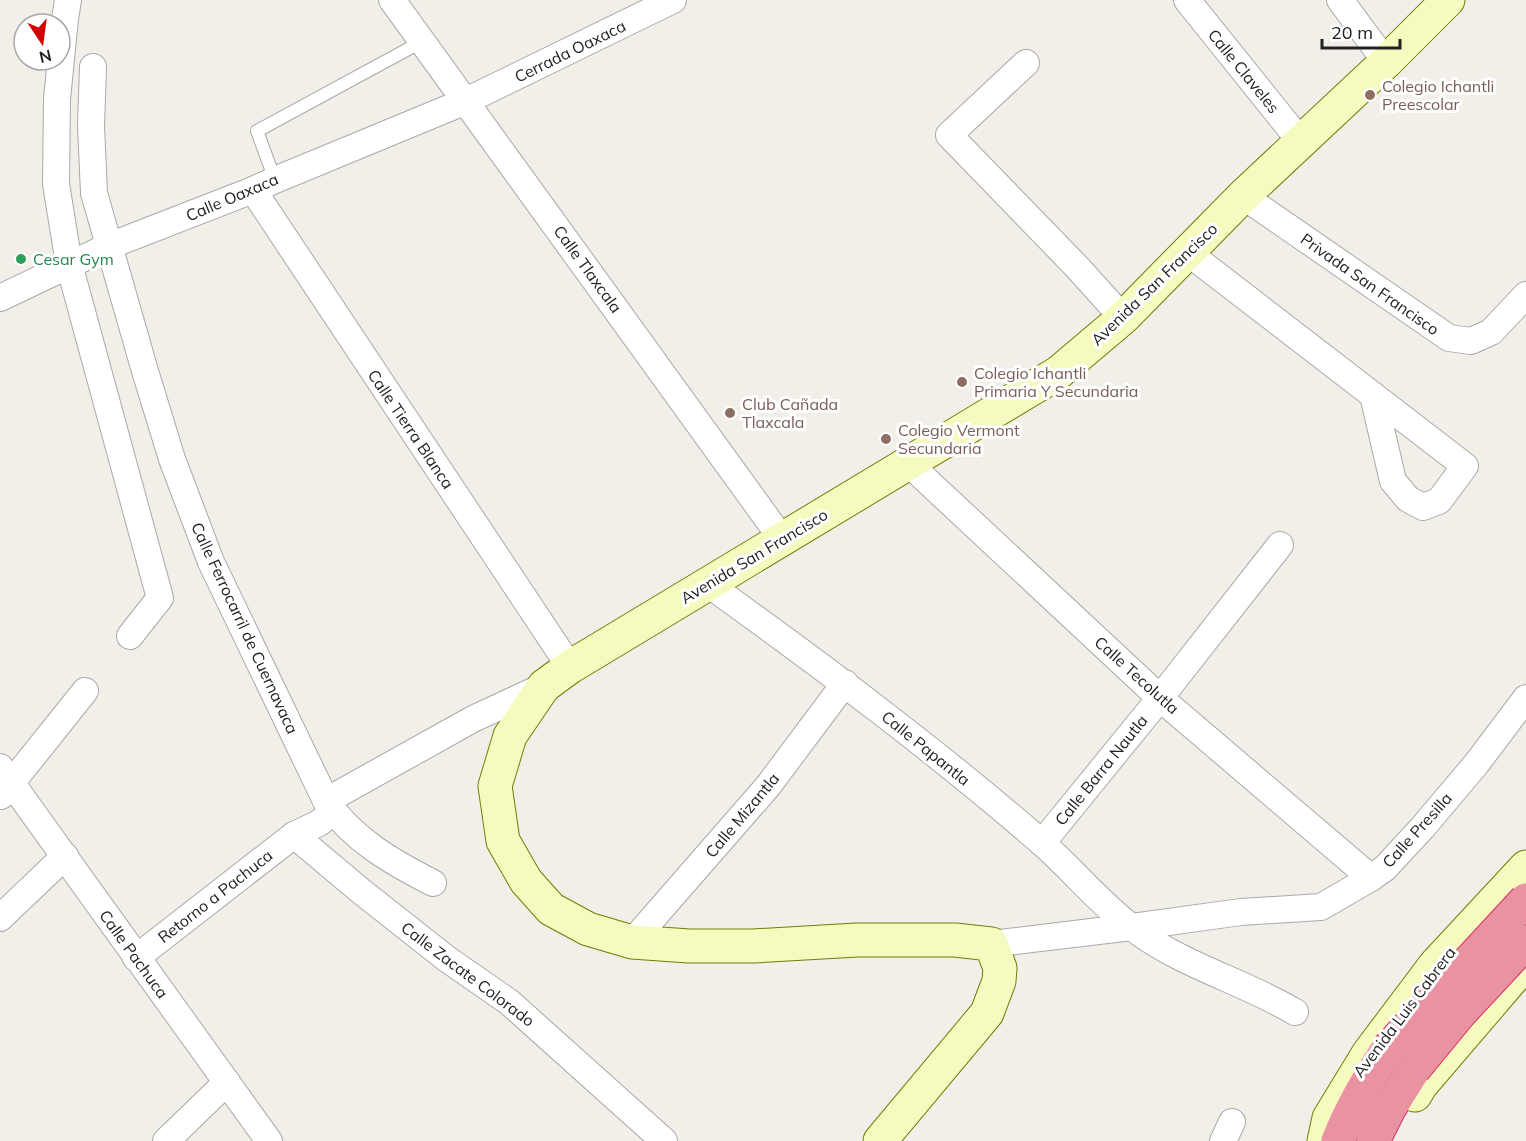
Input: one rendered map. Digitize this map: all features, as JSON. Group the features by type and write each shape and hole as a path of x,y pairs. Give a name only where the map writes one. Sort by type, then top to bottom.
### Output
{"highway":[{"path":"1338,1141 1361,1090 1388,1049 1526,900"},
{"path":"1372,1141 1414,1069 1460,1013 1526,942"}],"street":[{"path":"68,0 64,19 57,99 56,184 69,264 160,598 130,636"},
{"name":"Calle Tlaxcala","path":"392,0 782,539"},
{"name":"Cerrada Oaxaca","path":"466,101 673,0"},
{"name":"Calle Claveles","path":"1187,0 1301,142"},
{"path":"1340,0 1386,62"},
{"name":"Avenida San Francisco","path":"330,807 473,719 544,686 570,667 1058,373 1123,318 1243,196 1386,62 1448,0"},
{"path":"1026,63 949,135 1077,267 1123,318"},
{"name":"Calle Ferrocarril de Cuernavaca","path":"93,68 91,126 94,193 172,459 211,562 330,807 351,832 389,861 433,883"},
{"name":"Calle Oaxaca","path":"0,298 109,246 264,185 466,101"},
{"name":"Calle Tierra Blanca","path":"264,185 570,667"},
{"name":"Privada San Francisco","path":"1243,196 1449,338 1471,341 1491,332 1526,295"},
{"path":"1186,252 1373,395"},
{"name":"Calle Tecolutla","path":"909,464 1160,698 1371,878"},
{"name":"Calle Barra Nautla","path":"1042,843 1280,545"},
{"name":"Calle Papantla","path":"708,584 845,683 1042,843 1132,927"},
{"name":"Calle Mizantla","path":"632,942 768,786 845,683"},
{"name":"Avenida San Francisco","path":"544,686 510,736 495,786 503,841 526,881 551,909 588,929 632,942 689,946 753,946 857,940 955,939 991,944"},
{"path":"4,783 85,691"},
{"name":"Calle Presilla","path":"1132,927 1241,912 1321,907 1371,878 1385,868 1423,827 1477,763 1526,698"},
{"name":"Calle Pachuca","path":"4,783 65,856 269,1141"},
{"name":"Retorno a Pachuca","path":"136,958 294,835 319,823 330,807"},
{"name":"Calle Zacate Colorado","path":"294,835 447,959 509,1002 664,1141"},
{"path":"0,918 65,856"},
{"name":"Avenida Luis Cabrera","path":"1324,1141 1329,1118 1368,1054 1436,966 1526,867"},
{"path":"880,1141 987,1013 999,981 1000,968 991,944 1132,927 1166,951 1295,1012"},
{"path":"1391,1141 1393,1132 1421,1085 1526,963"},
{"path":"1436,966 1452,970 1467,978 1492,1003"},
{"path":"166,1141 227,1082"}],"lane":[{"path":"264,185 256,131 423,41"}],"place":[{"name":"Colegio Ichantli Preescolar","path":"1370,95"},
{"name":"Cesar Gym","path":"21,259"},
{"name":"Colegio Ichantli Primaria Y Secundaria","path":"962,382"},
{"name":"Club Cañada Tlaxcala","path":"730,413"},
{"name":"Colegio Vermont Secundaria","path":"886,439"}]}
